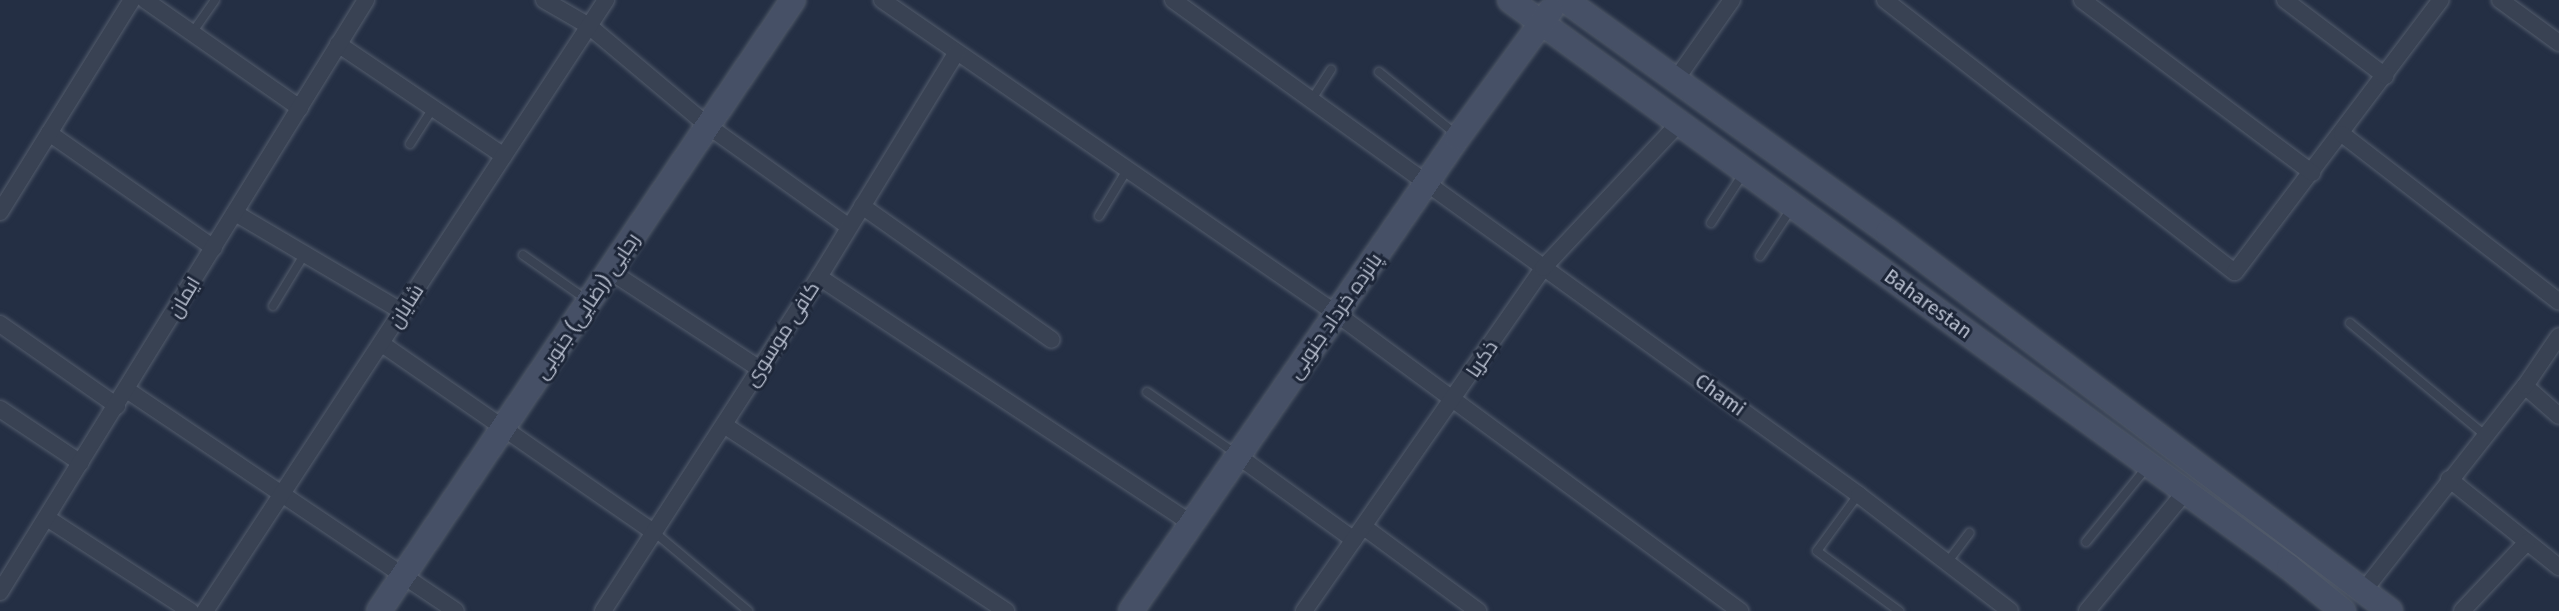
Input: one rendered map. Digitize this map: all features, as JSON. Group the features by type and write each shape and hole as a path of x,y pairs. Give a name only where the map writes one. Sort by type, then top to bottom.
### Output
{"main road":[{"name":"رجایی (رضایی) جنوبی","path":"379,611 793,0"},
{"name":"Baharestan","path":"1510,0 1746,169 2344,611"},
{"name":"پانزده خرداد جنوبی","path":"1131,611 1458,137 1558,0"},
{"name":"Baharestan","path":"1565,0 1888,232 2365,589 2390,611"},
{"path":"2344,611 2365,589"}],"street":[{"path":"0,212 132,0"},
{"path":"145,0 300,108"},
{"name":"ایمان","path":"0,592 366,0"},
{"path":"544,0 589,26 708,126 849,227"},
{"name":"شایان","path":"205,611 606,0"},
{"path":"882,0 1337,314 1740,611"},
{"name":"Chami","path":"1173,0 1859,495 2010,611"},
{"path":"1675,81 1732,0"},
{"path":"1885,0 2235,272 2441,0"},
{"path":"2082,0 2312,173"},
{"path":"2285,0 2385,76"},
{"path":"2500,0 2559,43"},
{"path":"338,44 504,156"},
{"name":"کافی موسوی","path":"604,611 819,277 956,53"},
{"name":"ذکریا","path":"1304,611 1454,400 1543,268 1679,123"},
{"path":"49,133 214,248"},
{"path":"2342,134 2559,302"},
{"path":"862,206 1052,340"},
{"path":"235,213 403,312"},
{"path":"610,271 760,369"},
{"path":"819,277 1192,524"},
{"path":"0,324 117,406"},
{"path":"2365,589 2525,386 2559,336"},
{"path":"382,344 654,532"},
{"path":"2525,386 2559,416"},
{"path":"127,390 456,611"},
{"path":"0,409 81,463"},
{"path":"724,425 1006,611"},
{"path":"1238,456 1478,611"},
{"path":"2449,479 2559,567"},
{"path":"2087,611 2185,492"},
{"path":"47,518 190,611"},
{"path":"2462,611 2527,542"}],"lane":[{"path":"192,33 215,0"},
{"path":"1312,99 1331,70"},
{"path":"1379,72 1458,137"},
{"path":"410,144 433,108"},
{"path":"1711,223 1746,169"},
{"path":"1099,216 1127,170"},
{"path":"1760,256 1793,205"},
{"path":"273,306 305,254"},
{"path":"523,255 589,302"},
{"path":"2350,323 2485,435"},
{"path":"1147,392 1238,456"},
{"path":"2086,542 2148,466"},
{"path":"1859,495 1817,551 1899,611"},
{"path":"654,532 748,611"},
{"path":"1946,564 1969,533"}]}
